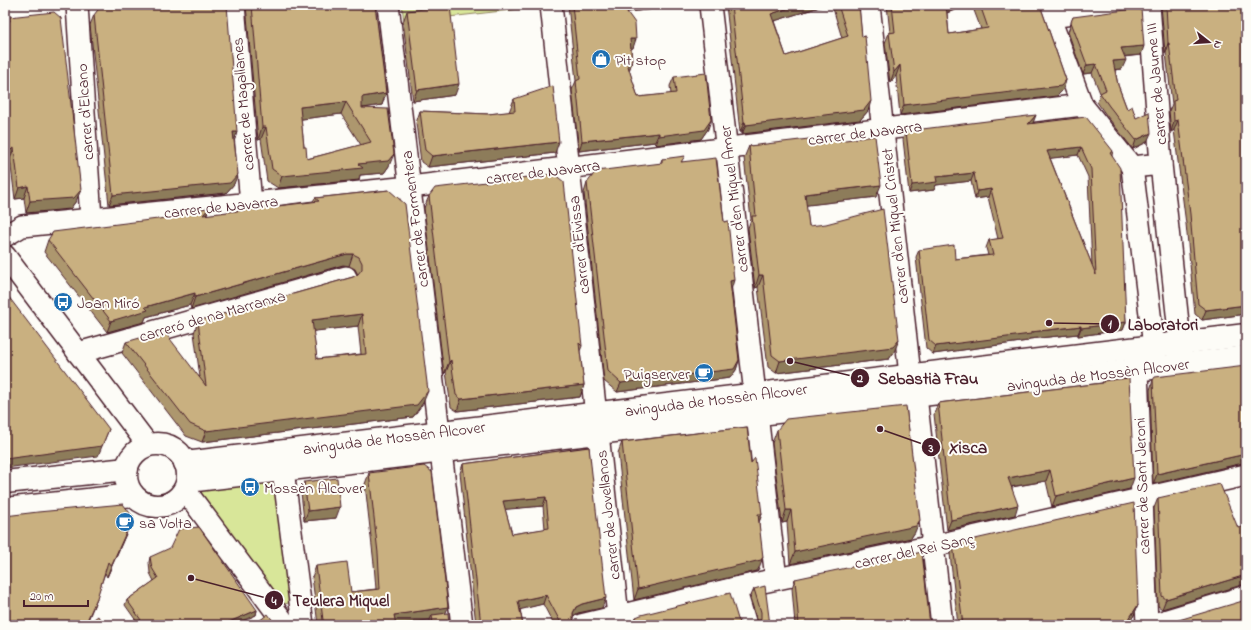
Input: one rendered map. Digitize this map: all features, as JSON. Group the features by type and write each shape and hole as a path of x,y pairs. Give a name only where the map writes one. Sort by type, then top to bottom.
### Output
{"main road":[{"name":"avinguda de Mossèn Alcover","path":"186,478 440,442 756,404 910,375 1246,335"},
{"name":"avinguda de Mossèn Alcover","path":"756,404 916,396 1182,364 1246,358"},
{"name":"avinguda de Mossèn Alcover","path":"186,478 283,470 440,442"},
{"path":"158,444 167,446 182,456 186,478 179,498 170,504 151,506 141,502 128,488 126,478 127,469 134,454 148,446 158,444"},
{"path":"5,482 127,469"},
{"path":"5,509 133,495"}],"street":[{"name":"carrer d'Elcano","path":"77,5 91,219"},
{"name":"carrer de Magallanes","path":"234,5 251,204"},
{"name":"carrer de Formentera","path":"388,5 462,625"},
{"name":"carrer d'Eivissa","path":"552,5 598,423"},
{"name":"carrer d'en Miquel Amer","path":"710,5 776,579"},
{"name":"carrer d'en Miquel Cristet","path":"870,5 910,375"},
{"path":"1140,5 1048,11 1082,105 1132,167 1161,164"},
{"name":"carrer de Jaume III","path":"1149,5 1161,164 1182,364"},
{"name":"carrer de Navarra","path":"5,236 22,226 410,187 1082,105"},
{"name":"carrer de Sant Jeroni","path":"1132,167 1146,369 1141,500 1147,625"},
{"path":"5,256 148,446"},
{"name":"carreró de na Marranxa","path":"78,353 346,277"},
{"path":"916,396 942,625"},
{"name":"carrer de Jovellanos","path":"598,423 618,616"},
{"path":"283,470 303,625"},
{"name":"carrer del Rei Sanç","path":"581,625 735,588 933,546 1246,475"},
{"path":"186,478 286,625"},
{"path":"735,588 746,625"},
{"path":"1150,625 1246,596"}],"green space":[{"path":"402,5 537,5 538,7 404,22"},
{"path":"283,470 300,600 273,607 188,481"}],"building":[{"path":"120,5 227,5 237,132 233,132 238,174 230,183 113,195 94,15 100,7"},
{"path":"252,5 375,5 386,93 362,97 362,108 388,109 394,154 388,161 358,164 363,168 282,176 272,169 266,127 262,127","holes":["346,102 371,142 307,159 306,147 304,147 300,107"]},
{"path":"572,5 622,5 635,23 636,39 630,39 632,62 627,63 638,97 676,93 674,77 706,73 711,120 704,130 659,136 659,133 582,141 576,81 580,79"},
{"path":"731,5 798,5 771,14 786,56 848,36 838,5 859,5 862,37 865,36 871,101 864,110 746,125 744,122"},
{"path":"892,5 946,5 949,34 988,28 980,5 1040,5 1066,80 1061,86 904,105 900,65 894,72 889,33 895,32"},
{"path":"1166,5 1246,5 1246,305 1206,310 1198,304 1190,214 1178,120 1174,121 1173,101 1176,100 1168,43"},
{"path":"450,6 459,84 417,90 407,11"},
{"path":"1141,8 1144,46 1121,48 1126,60 1113,61 1118,85 1127,109 1132,106 1136,118 1149,112 1151,133 1136,140 1100,93 1106,90 1096,64 1087,65 1071,22 1073,17"},
{"path":"54,12 61,18 81,190 74,198 30,201 28,186 19,188 14,148 7,152 5,149 5,22 10,21 9,17"},
{"path":"553,86 559,142 432,156 425,150 420,111 488,114 515,111 514,99"},
{"path":"1036,115 1028,124 1086,117 1113,151 1110,153 1120,168 1126,322 1081,328 1081,326 1031,332 1031,334 936,346 929,340 919,250 954,245 955,259 993,255 989,240 1003,238 991,189 977,191 974,173 936,177 937,182 912,185 906,131","holes":["1081,147 1091,169 1096,275 1047,151"]},
{"path":"843,135 838,141 875,136 881,185 805,194 809,226 826,224 883,209 899,340 893,347 780,361 772,355 763,275 759,275 752,216 756,216 749,146"},
{"path":"685,156 681,162 716,158 724,222 728,221 734,280 730,281 739,360 734,369 621,383 608,371 587,183 596,171 662,163 662,159"},
{"path":"554,174 564,182 582,346 579,343 584,385 461,399 456,395 451,360 449,362 429,196 435,188"},
{"path":"389,190 405,204 428,391 417,405 206,431 190,424 126,342 164,331 206,386 198,321 353,277 362,269 362,263 359,257 353,254 347,254 195,297 195,293 145,307 148,310 111,321 48,240 53,232 174,217 173,212 209,208 203,215 319,201 315,198","holes":["362,314 366,354 317,359 312,320"]},
{"path":"5,292 109,429 102,446 5,459"},
{"path":"1246,366 1246,454 1157,474 1153,380 1155,377"},
{"path":"1129,378 1134,478 1056,496 1050,470 1008,478 1018,505 951,520 938,403 1103,383 1103,381"},
{"path":"906,406 920,520 916,526 795,552 791,510 786,510 777,430 786,419"},
{"path":"747,427 751,463 755,458 762,514 758,514 763,557 761,560 638,589 622,442"},
{"path":"589,447 606,598 576,607 573,613 573,619 577,625 562,625 546,595 518,601 523,625 481,625 463,464","holes":["546,497 549,528 512,534 503,501"]},
{"path":"424,466 432,472 448,607 394,615 396,625 327,625 323,620 316,566 347,562 351,592 380,589 378,553 369,473"},
{"path":"337,478 340,507 308,511 304,482"},
{"path":"1220,484 1238,528 1246,526 1246,575 1166,599 1162,596 1158,498"},
{"path":"1134,503 1138,605 1125,625 963,625 953,544"},
{"path":"123,504 133,517 111,566 108,562 97,598 85,625 5,625 5,516"},
{"path":"199,527 257,610 222,625 129,625 141,620 127,600 158,578 152,568 150,557 170,548 179,529"},
{"path":"922,552 930,625 799,625 795,579"},
{"path":"765,586 770,625 756,625 761,618 761,612 754,589"},
{"path":"730,593 738,619 742,625 637,625 636,617 641,615"},
{"path":"1246,600 1246,625 1162,625"},
{"path":"448,613 449,625 433,625 432,615"},
{"path":"268,614 276,625 254,625"},
{"path":"98,616 103,625 86,625"},
{"path":"608,622 609,625 597,625"}],"place":[{"name":"Pit stop","path":"601,59"},
{"name":"Joan Miró","path":"63,302"},
{"name":"Laboratori","path":"1049,323"},
{"name":"Sebastià Frau","path":"790,361"},
{"name":"Puigserver","path":"704,373"},
{"name":"Xisca","path":"880,429"},
{"name":"Mossèn Alcover","path":"250,487"},
{"name":"sa Volta","path":"125,522"},
{"name":"Teulera Miquel","path":"191,578"}]}
